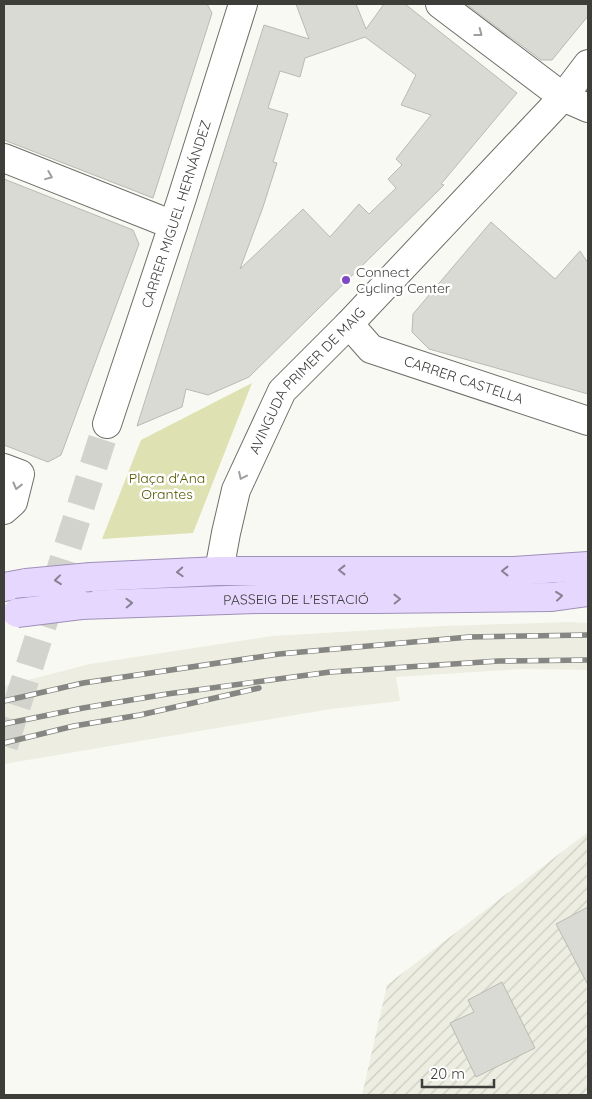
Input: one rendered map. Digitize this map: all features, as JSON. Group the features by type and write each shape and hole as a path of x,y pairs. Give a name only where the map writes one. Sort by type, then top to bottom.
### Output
{"main road":[{"path":"15,585 91,577 219,570 514,571 588,566"},
{"name":"PASSEIG DE L'ESTACIÓ","path":"10,614 80,605 258,599 377,600 552,597 588,592"}],"street":[{"name":"CARRER MIGUEL HERNÁNDEZ","path":"107,424 243,4"},
{"path":"440,4 563,97 588,108"},
{"name":"AVINGUDA PRIMER DE MAIG","path":"219,570 236,490 282,390 349,324 563,97 588,64"},
{"path":"4,158 173,225"},
{"name":"CARRER CASTELLA","path":"349,324 371,349 588,421"},
{"path":"4,468 20,474 13,502 4,510"}],"shaded area":[{"path":"588,623 588,670 520,669 396,677 400,701 331,709 4,764 4,686 90,664 272,636 442,626"},
{"path":"588,832 588,1095 362,1095 387,985"}],"green space":[{"name":"Plaça d'Ana Orantes","path":"252,383 193,533 102,539 141,440"}],"building":[{"path":"4,4 207,4 212,13 153,198 4,140"},
{"path":"296,4 356,4 366,29 384,4 405,4 517,93 441,184 444,185 249,377 208,395 186,389 182,407 137,426 264,25 309,39","holes":["365,37 416,75 401,105 431,115 396,159 402,165 388,179 396,188 369,214 359,204 330,237 303,209 240,269 277,163 273,162 288,114 268,108 280,71 300,77 305,58"]},
{"path":"466,4 588,4 588,16 552,60 541,60"},
{"path":"4,179 133,230 139,244 61,455 48,462 4,445"},
{"path":"491,222 555,279 580,251 588,263 588,394 429,349 412,332 413,314"},
{"path":"588,907 588,985 556,924"},
{"path":"502,982 535,1048 476,1077 450,1023 474,1012 468,1000"}],"tunnel":[{"path":"4,746 107,424"}],"railway":[{"path":"4,701 83,683 279,654 469,637 588,635"},
{"path":"4,724 167,694 330,672 499,661 588,660"},
{"path":"4,743 74,726 140,715 259,688"}],"place":[{"name":"Connect Cycling Center","path":"346,280"}]}
